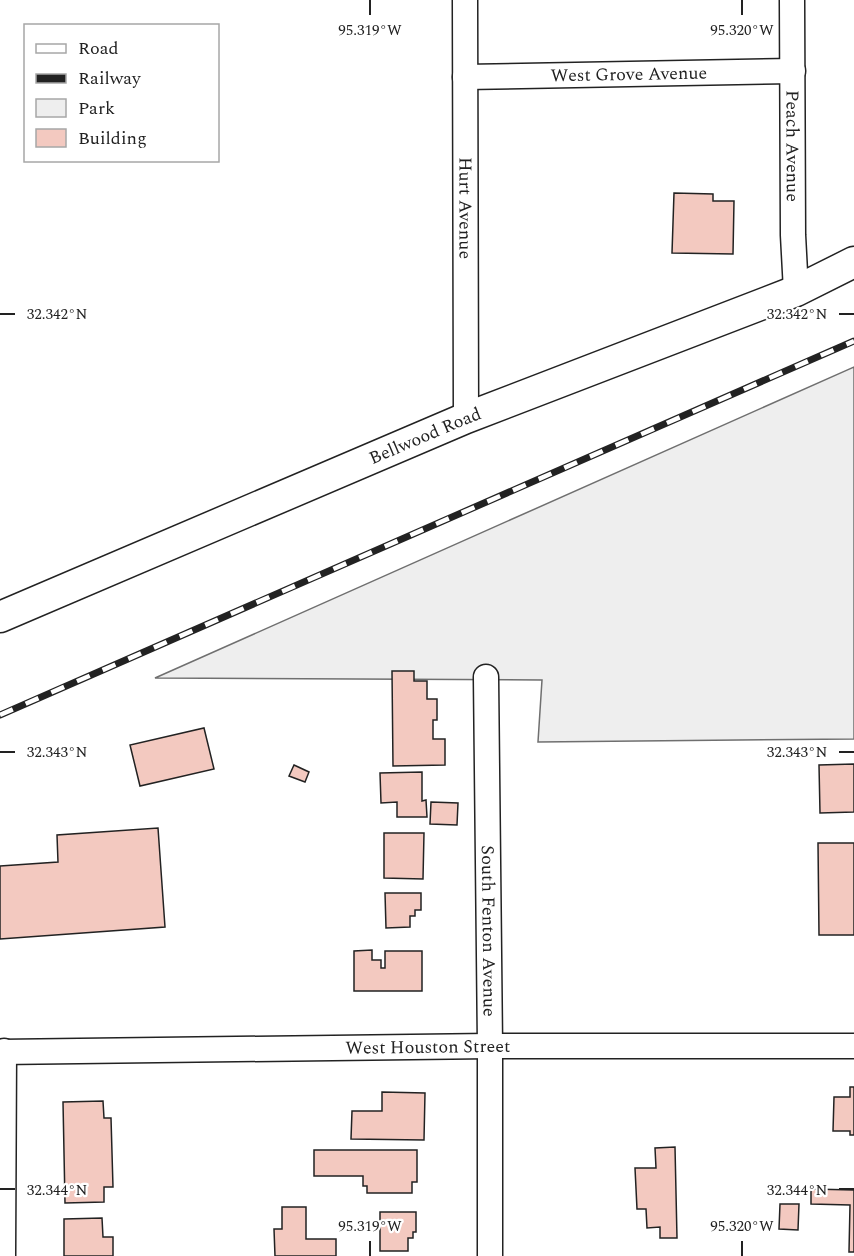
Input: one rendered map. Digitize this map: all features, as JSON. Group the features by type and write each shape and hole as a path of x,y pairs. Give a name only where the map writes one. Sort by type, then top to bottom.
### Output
{"street":[{"name":"Hurt Avenue","path":"465,0 466,418"},
{"name":"Peach Avenue","path":"792,0 796,291"},
{"name":"West Grove Avenue","path":"465,77 794,71"},
{"name":"Bellwood Road","path":"0,617 466,418 796,291 854,262"},
{"name":"South Fenton Avenue","path":"486,678 490,1256"},
{"name":"West Houston Street","path":"2,1052 490,1046 854,1046"},
{"path":"2,1052 3,1256"}],"green space":[{"path":"854,367 854,739 538,742 542,680 155,678"}],"building":[{"path":"674,193 713,194 713,201 734,201 733,254 672,253"},
{"path":"392,671 414,671 414,681 427,681 427,699 437,699 437,720 433,720 433,739 445,739 445,765 393,766"},
{"path":"204,728 214,769 140,786 130,745"},
{"path":"854,764 854,812 820,813 819,765"},
{"path":"294,765 309,772 305,782 289,776"},
{"path":"422,772 422,801 426,800 427,817 397,817 397,802 381,803 380,773"},
{"path":"431,802 458,803 457,825 430,824"},
{"path":"158,828 165,927 0,939 0,866 58,862 57,835"},
{"path":"384,833 424,833 423,879 384,878"},
{"path":"818,843 854,843 854,935 819,935"},
{"path":"385,893 421,893 421,910 415,910 415,916 410,916 410,927 386,928"},
{"path":"372,950 372,960 381,960 381,968 385,968 385,951 422,951 422,991 354,991 354,951"},
{"path":"850,1087 854,1087 854,1135 850,1135 850,1131 833,1131 834,1097 850,1097"},
{"path":"382,1092 425,1093 424,1140 351,1139 352,1111 382,1111"},
{"path":"103,1101 104,1118 111,1118 113,1187 104,1187 104,1202 65,1203 63,1102"},
{"path":"675,1147 677,1238 660,1238 660,1227 647,1228 646,1209 637,1209 635,1168 656,1168 655,1148"},
{"path":"314,1150 417,1150 417,1182 412,1182 412,1193 367,1193 367,1186 363,1186 363,1176 314,1176"},
{"path":"811,1189 854,1190 854,1252 849,1252 850,1205 811,1204"},
{"path":"780,1204 799,1204 798,1230 779,1229"},
{"path":"282,1207 306,1207 306,1239 336,1239 336,1256 275,1256 274,1229 282,1229"},
{"path":"380,1212 416,1212 416,1232 413,1232 413,1238 408,1238 408,1251 380,1251"},
{"path":"102,1218 103,1237 113,1237 113,1256 64,1256 64,1219"}],"railway":[{"path":"0,715 854,341"}]}
